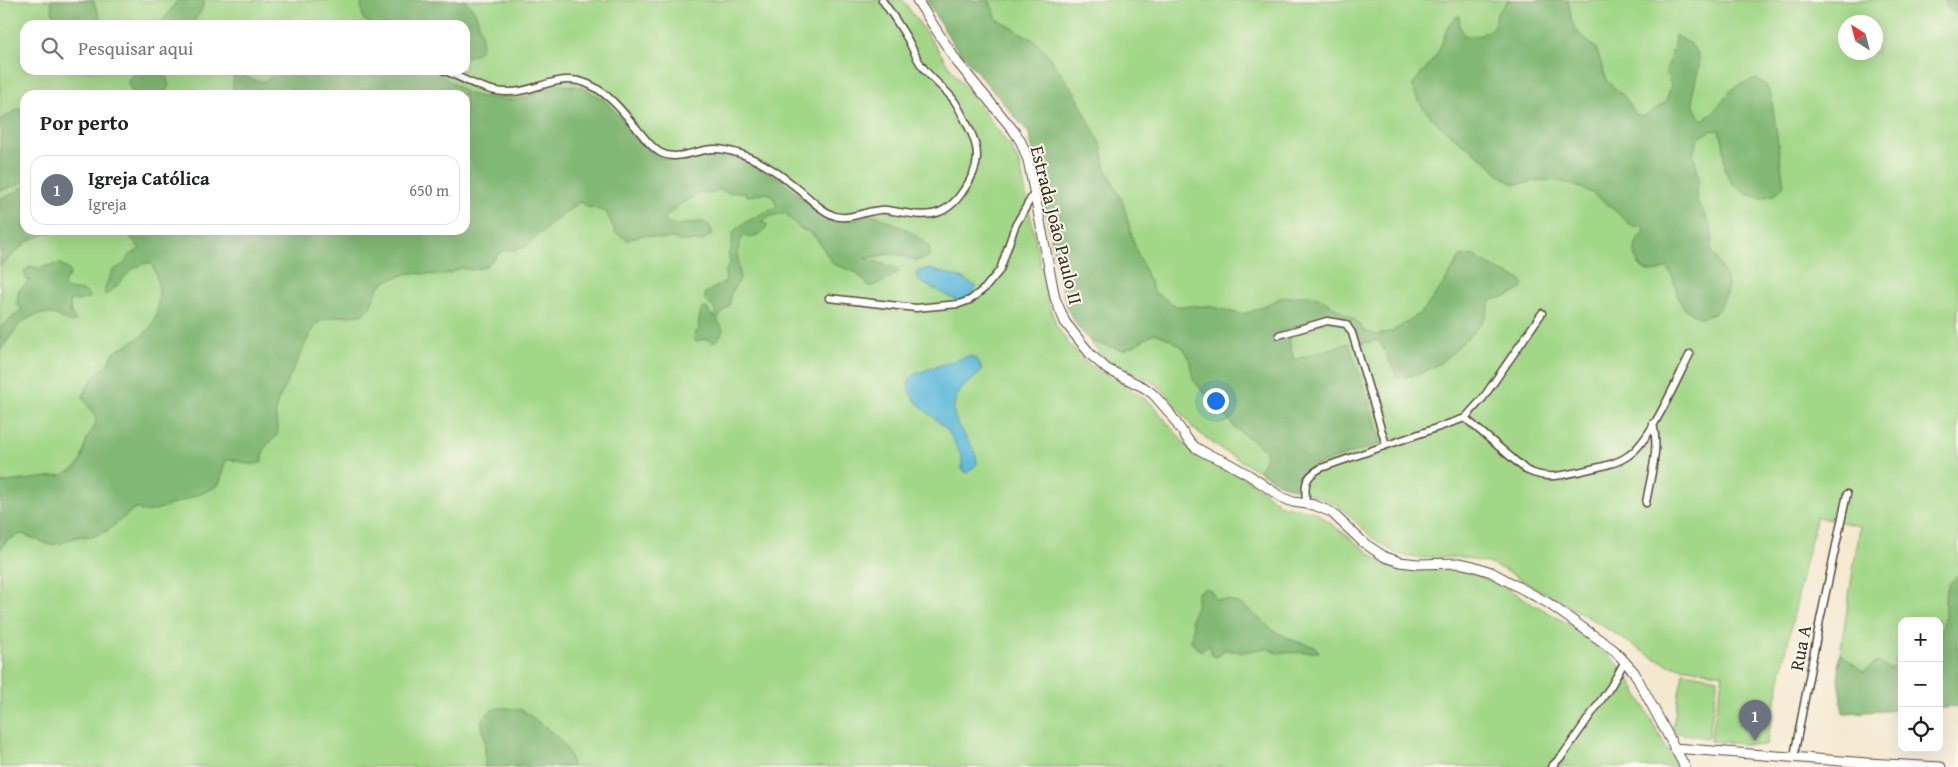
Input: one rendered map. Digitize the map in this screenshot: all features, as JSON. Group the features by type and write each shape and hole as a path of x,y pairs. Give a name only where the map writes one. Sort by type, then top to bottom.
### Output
{"street":[{"path":"455,75 492,90 504,92 530,90 546,83 564,79 588,84 606,95 649,143 662,154 678,156 702,150 720,149 744,155 764,163 822,208 836,216 843,217 884,210 922,215 940,213 949,208 966,188 978,160 977,148 972,133 954,100 921,65 901,28 882,0"},
{"name":"Estrada João Paulo II","path":"917,0 957,62 1021,142 1028,160 1055,298 1065,322 1091,355 1107,369 1145,388 1154,395 1195,447 1224,460 1281,497 1293,502 1314,505 1331,512 1364,543 1385,557 1400,562 1417,564 1459,563 1490,572 1548,603 1614,650 1625,661 1643,686 1685,767"},
{"path":"829,298 916,308 958,304 970,300 985,288 1000,270 1018,220 1034,193"},
{"path":"1306,504 1306,480 1314,472 1335,462 1465,418 1483,398 1542,313"},
{"path":"1279,335 1327,321 1346,324 1352,333 1386,445"},
{"path":"1465,418 1526,470 1537,475 1549,477 1604,466 1623,459 1639,446 1690,354"},
{"path":"1646,503 1655,450 1656,435 1653,423"},
{"name":"Rua A","path":"1794,756 1847,494"},
{"path":"1551,767 1562,756 1612,686 1625,661"},
{"path":"1674,748 1794,756 1865,765 1941,767"}],"green space":[{"path":"0,0 903,0 952,70 1012,149 1020,166 1048,302 1057,327 1069,344 1088,364 1131,389 1152,404 1185,444 1199,456 1241,476 1264,491 1280,505 1316,512 1381,562 1401,569 1445,570 1470,573 1503,586 1575,628 1611,657 1626,673 1667,749 1680,767 0,767"},
{"path":"51,0 93,0 101,20 61,20 53,15"},
{"path":"178,0 205,0 201,11 195,20 164,20"},
{"path":"365,0 462,0 470,5 477,16 482,40 481,48 476,54 470,56 470,20 364,20 361,4"},
{"path":"926,0 1958,0 1958,707 1943,708 1943,617 1898,617 1898,710 1843,713 1838,666 1860,526 1817,517 1804,567 1766,746 1710,741 1723,674 1669,665 1650,656 1593,620 1503,569 1487,563 1461,557 1418,558 1395,553 1371,537 1348,514 1332,502 1281,484 1219,448 1193,428 1163,390 1154,383 1105,359 1078,327 1068,310 1058,275 1029,133 954,45"},
{"path":"926,0 989,0 997,19 1032,39 1042,47 1075,93 1102,148 1105,166 1123,203 1135,247 1154,292 1176,306 1209,306 1241,314 1253,311 1280,298 1308,295 1318,297 1355,320 1363,330 1376,335 1393,331 1423,311 1447,279 1460,257 1472,255 1500,271 1520,279 1524,286 1513,294 1491,301 1482,323 1443,361 1428,370 1409,376 1398,378 1379,340 1359,344 1353,327 1342,319 1333,318 1313,321 1276,333 1278,340 1288,337 1294,360 1349,343 1382,443 1316,465 1304,476 1302,492 1281,484 1259,471 1266,457 1265,450 1235,428 1218,405 1193,380 1189,358 1184,349 1170,339 1154,333 1134,346 1123,350 1090,341 1078,327 1068,310 1058,275 1029,133 954,45"},
{"path":"1509,0 1568,0 1572,23 1580,35 1596,48 1607,81 1625,97 1635,114 1644,116 1666,102 1671,85 1666,72 1674,46 1675,35 1687,42 1697,52 1699,66 1693,91 1693,101 1702,120 1711,114 1727,95 1737,87 1757,79 1765,84 1771,95 1784,185 1775,195 1761,198 1746,194 1733,184 1725,171 1723,142 1719,130 1710,131 1698,139 1693,153 1699,180 1696,191 1698,203 1710,225 1713,239 1711,250 1724,273 1728,285 1720,308 1714,314 1701,318 1685,308 1678,297 1667,267 1654,272 1648,271 1639,264 1635,252 1637,242 1644,230 1641,225 1633,227 1594,194 1572,185 1545,180 1520,184 1508,181 1486,161 1443,128 1424,109 1412,86 1438,52 1449,25 1459,15 1460,27 1464,35 1481,35 1494,24 1497,13"},
{"path":"1944,0 1958,0 1958,16 1945,6"},
{"path":"132,75 166,75 169,88 166,90 131,90 128,82"},
{"path":"234,75 242,75 257,81 263,81 273,76 440,75 462,90 234,90"},
{"path":"559,85 585,89 604,100 655,155 663,159 685,160 707,154 723,154 742,159 761,167 781,180 820,213 835,220 860,219 875,215 908,230 928,245 930,250 929,256 919,260 892,254 864,258 896,268 899,272 887,280 870,287 855,272 833,264 817,239 809,232 800,229 785,213 771,216 762,222 768,226 761,233 751,238 744,236 741,240 738,251 740,279 730,295 730,304 717,319 723,329 721,335 712,342 707,339 696,341 693,339 696,332 700,329 698,326 701,311 704,308 707,309 715,317 716,314 713,307 705,299 705,293 726,281 725,272 730,263 728,253 731,250 733,232 747,222 777,207 773,197 766,193 748,196 742,192 729,193 721,190 710,194 701,192 679,205 665,217 665,221 675,224 703,222 709,225 713,233 702,241 679,241 673,238 663,239 644,235 628,240 616,233 606,212 585,206 581,201 553,222 527,246 502,251 485,267 471,270 460,268 451,273 439,275 410,273 388,280 379,286 370,307 362,315 330,318 314,326 278,401 276,421 278,433 265,447 263,460 260,463 247,464 235,460 227,460 220,482 214,488 159,509 144,512 135,508 107,531 92,537 79,536 62,543 50,545 22,534 7,540 0,551 0,483 63,475 76,468 81,461 87,438 95,426 96,420 83,398 88,385 107,364 113,353 146,332 155,318 158,288 157,278 150,263 130,272 105,295 105,288 112,271 124,264 129,256 140,249 129,235 470,235 470,94 503,100 520,99"},
{"path":"20,109 20,183 0,191 0,120"},
{"path":"20,189 20,235 43,235 28,241 0,266 0,198"},
{"path":"61,264 69,270 70,274 63,285 69,289 86,292 90,298 77,301 70,300 71,313 76,321 72,323 51,314 33,316 20,325 0,351 0,328 23,308 17,305 18,291 30,280 27,280 24,271 31,266 36,268"},
{"path":"1958,575 1958,707 1943,708 1943,625 1945,618 1945,595 1949,584"},
{"path":"1205,588 1210,590 1216,599 1228,600 1244,606 1273,630 1292,640 1315,647 1319,652 1277,653 1267,648 1243,652 1224,650 1219,656 1215,657 1212,655 1209,644 1203,650 1199,650 1191,641 1193,627 1191,620 1197,603 1197,593"},
{"path":"1840,654 1864,672 1877,662 1889,668 1897,667 1895,660 1898,660 1898,710 1843,713 1838,680"},
{"path":"1683,672 1718,678 1708,738 1672,732"},
{"path":"513,708 528,713 549,730 565,746 571,759 572,767 485,767 485,740 481,720 492,710"}],"water":[{"path":"930,269 962,278 975,286 975,289 969,297 958,301 920,282 916,274 918,271"},
{"path":"969,356 978,361 981,366 981,372 961,390 955,401 954,411 960,429 975,454 977,464 967,473 962,469 962,458 948,431 918,403 908,387 910,380 917,373"}],"place":[{"name":"Igreja Católica","path":"1755,741"}]}
